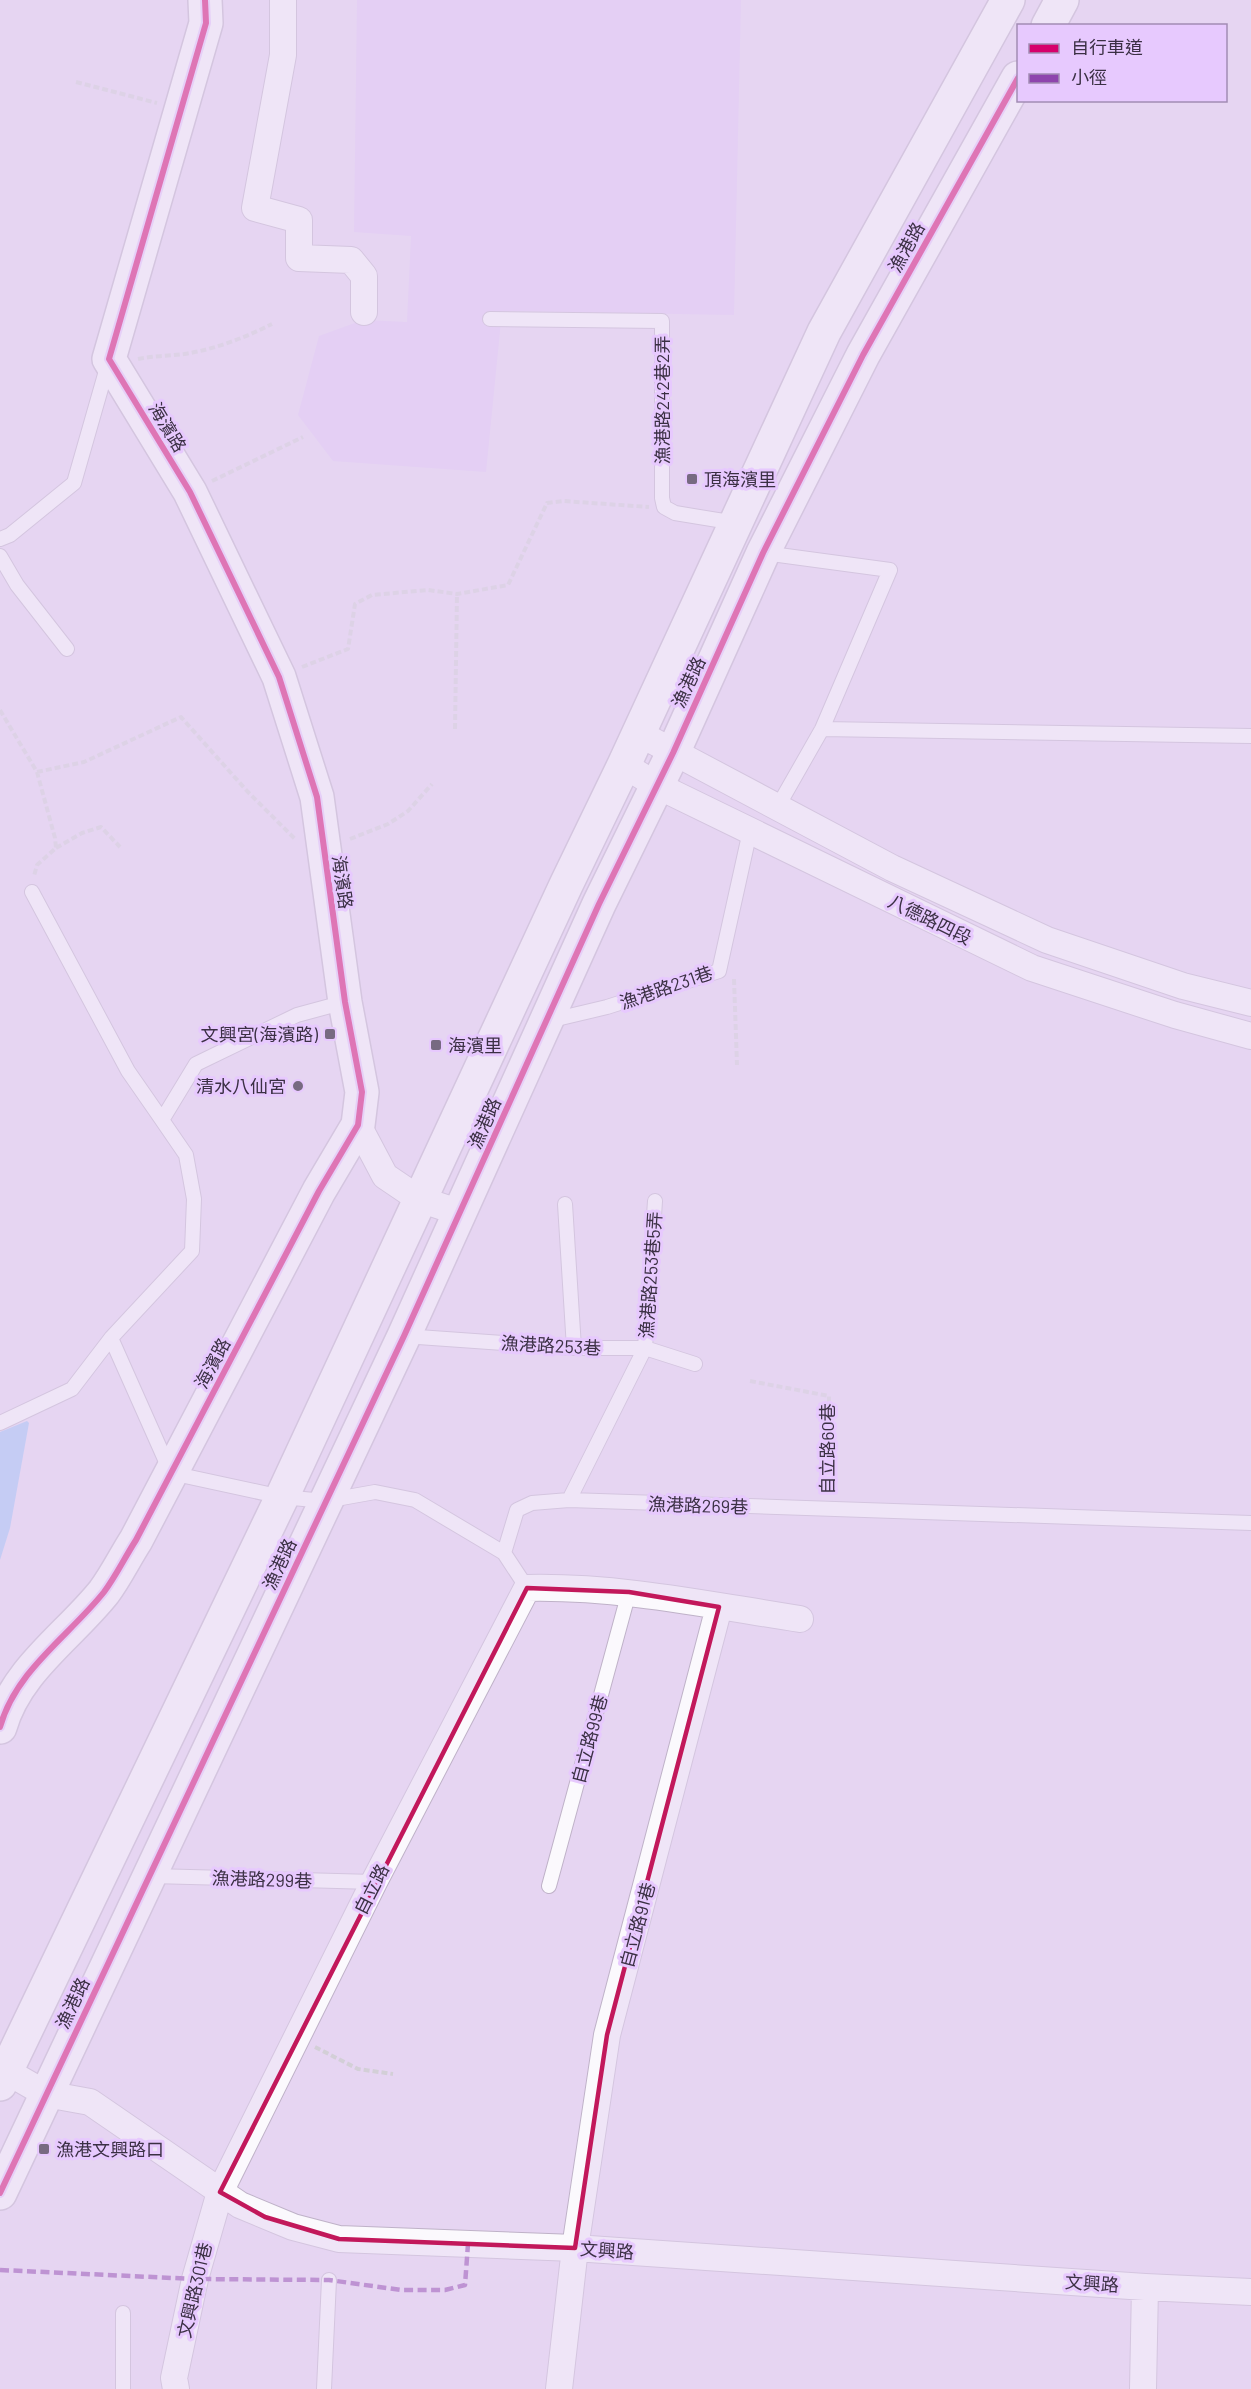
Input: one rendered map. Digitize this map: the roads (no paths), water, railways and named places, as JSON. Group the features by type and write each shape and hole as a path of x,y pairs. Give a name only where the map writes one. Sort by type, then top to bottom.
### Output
{"street":[{"path":"109,359 206,23 205,0"},
{"path":"284,0 283,55 255,208 300,220 299,258 351,260 364,276 364,312"},
{"name":"漁港路","path":"2,2073 282,1497 824,332 1008,0"},
{"path":"1049,24 1062,0"},
{"name":"漁港路","path":"0,2193 404,1336 546,1022 764,553 863,355 1017,80"},
{"name":"海濱路","path":"0,1727 5,1709 30,1671 105,1591 136,1540 319,1191 358,1125 362,1092 345,1002 317,797 279,676 190,492 109,359"},
{"name":"八德路四段","path":"638,733 892,868 1047,940 1183,986 1243,1001"},
{"name":"八德路四段","path":"624,765 656,785 1032,968 1175,1015 1240,1033"},
{"path":"1240,1033 1243,1001"},
{"path":"358,1125 385,1176 419,1199 461,1213"},
{"path":"527,1588 571,1587 629,1592 800,1619"},
{"name":"自立路","path":"220,2192 374,1882 527,1588"},
{"name":"自立路91巷","path":"559,2389 575,2248 607,2035 719,1607"},
{"name":"文興路","path":"2,2073 46,2094 90,2102 220,2192 265,2217 339,2239 575,2248 1145,2287 1251,2292"},
{"name":"文興路301巷","path":"176,2389 174,2378 195,2279 220,2192"},
{"path":"1143,2389 1145,2287"}],"lane":[{"name":"漁港路242巷2弄","path":"490,319 662,321 662,498 664,507 675,513 736,523"},
{"path":"0,539 10,535 74,483 109,359"},
{"path":"764,553 890,570 822,729 777,808"},
{"path":"0,556 17,585 67,649"},
{"path":"822,729 1251,736"},
{"name":"漁港路231巷","path":"546,1022 607,1007 719,971 750,831"},
{"path":"0,1423 26,1413 72,1389 111,1338 192,1251 194,1199 186,1155 128,1071 32,892"},
{"path":"162,1120 196,1064 297,1015 345,1002"},
{"name":"漁港路253巷5弄","path":"645,1348 655,1201"},
{"path":"566,1204 574,1348"},
{"name":"漁港路253巷","path":"404,1336 574,1348 645,1348 695,1364"},
{"path":"111,1338 171,1473 282,1497 325,1501 375,1492 415,1500 504,1553 527,1588"},
{"path":"569,1500 645,1348"},
{"name":"漁港路269巷","path":"504,1553 517,1510 532,1503 569,1500 1251,1523"},
{"name":"自立路99巷","path":"549,1886 629,1592"},
{"name":"漁港路299巷","path":"150,1876 374,1882"},
{"path":"324,2389 329,2280"},
{"path":"123,2313 123,2389"}],"water":[{"path":"27,1421 29,1423 10,1528 0,1560 0,1432"}],"place":[{"name":"頂海濱里","path":"692,479"},
{"name":"文興宮(海濱路)","path":"330,1034"},
{"name":"海濱里","path":"436,1045"},
{"name":"清水八仙宮","path":"298,1086"},
{"name":"漁港文興路口","path":"44,2149"}]}
